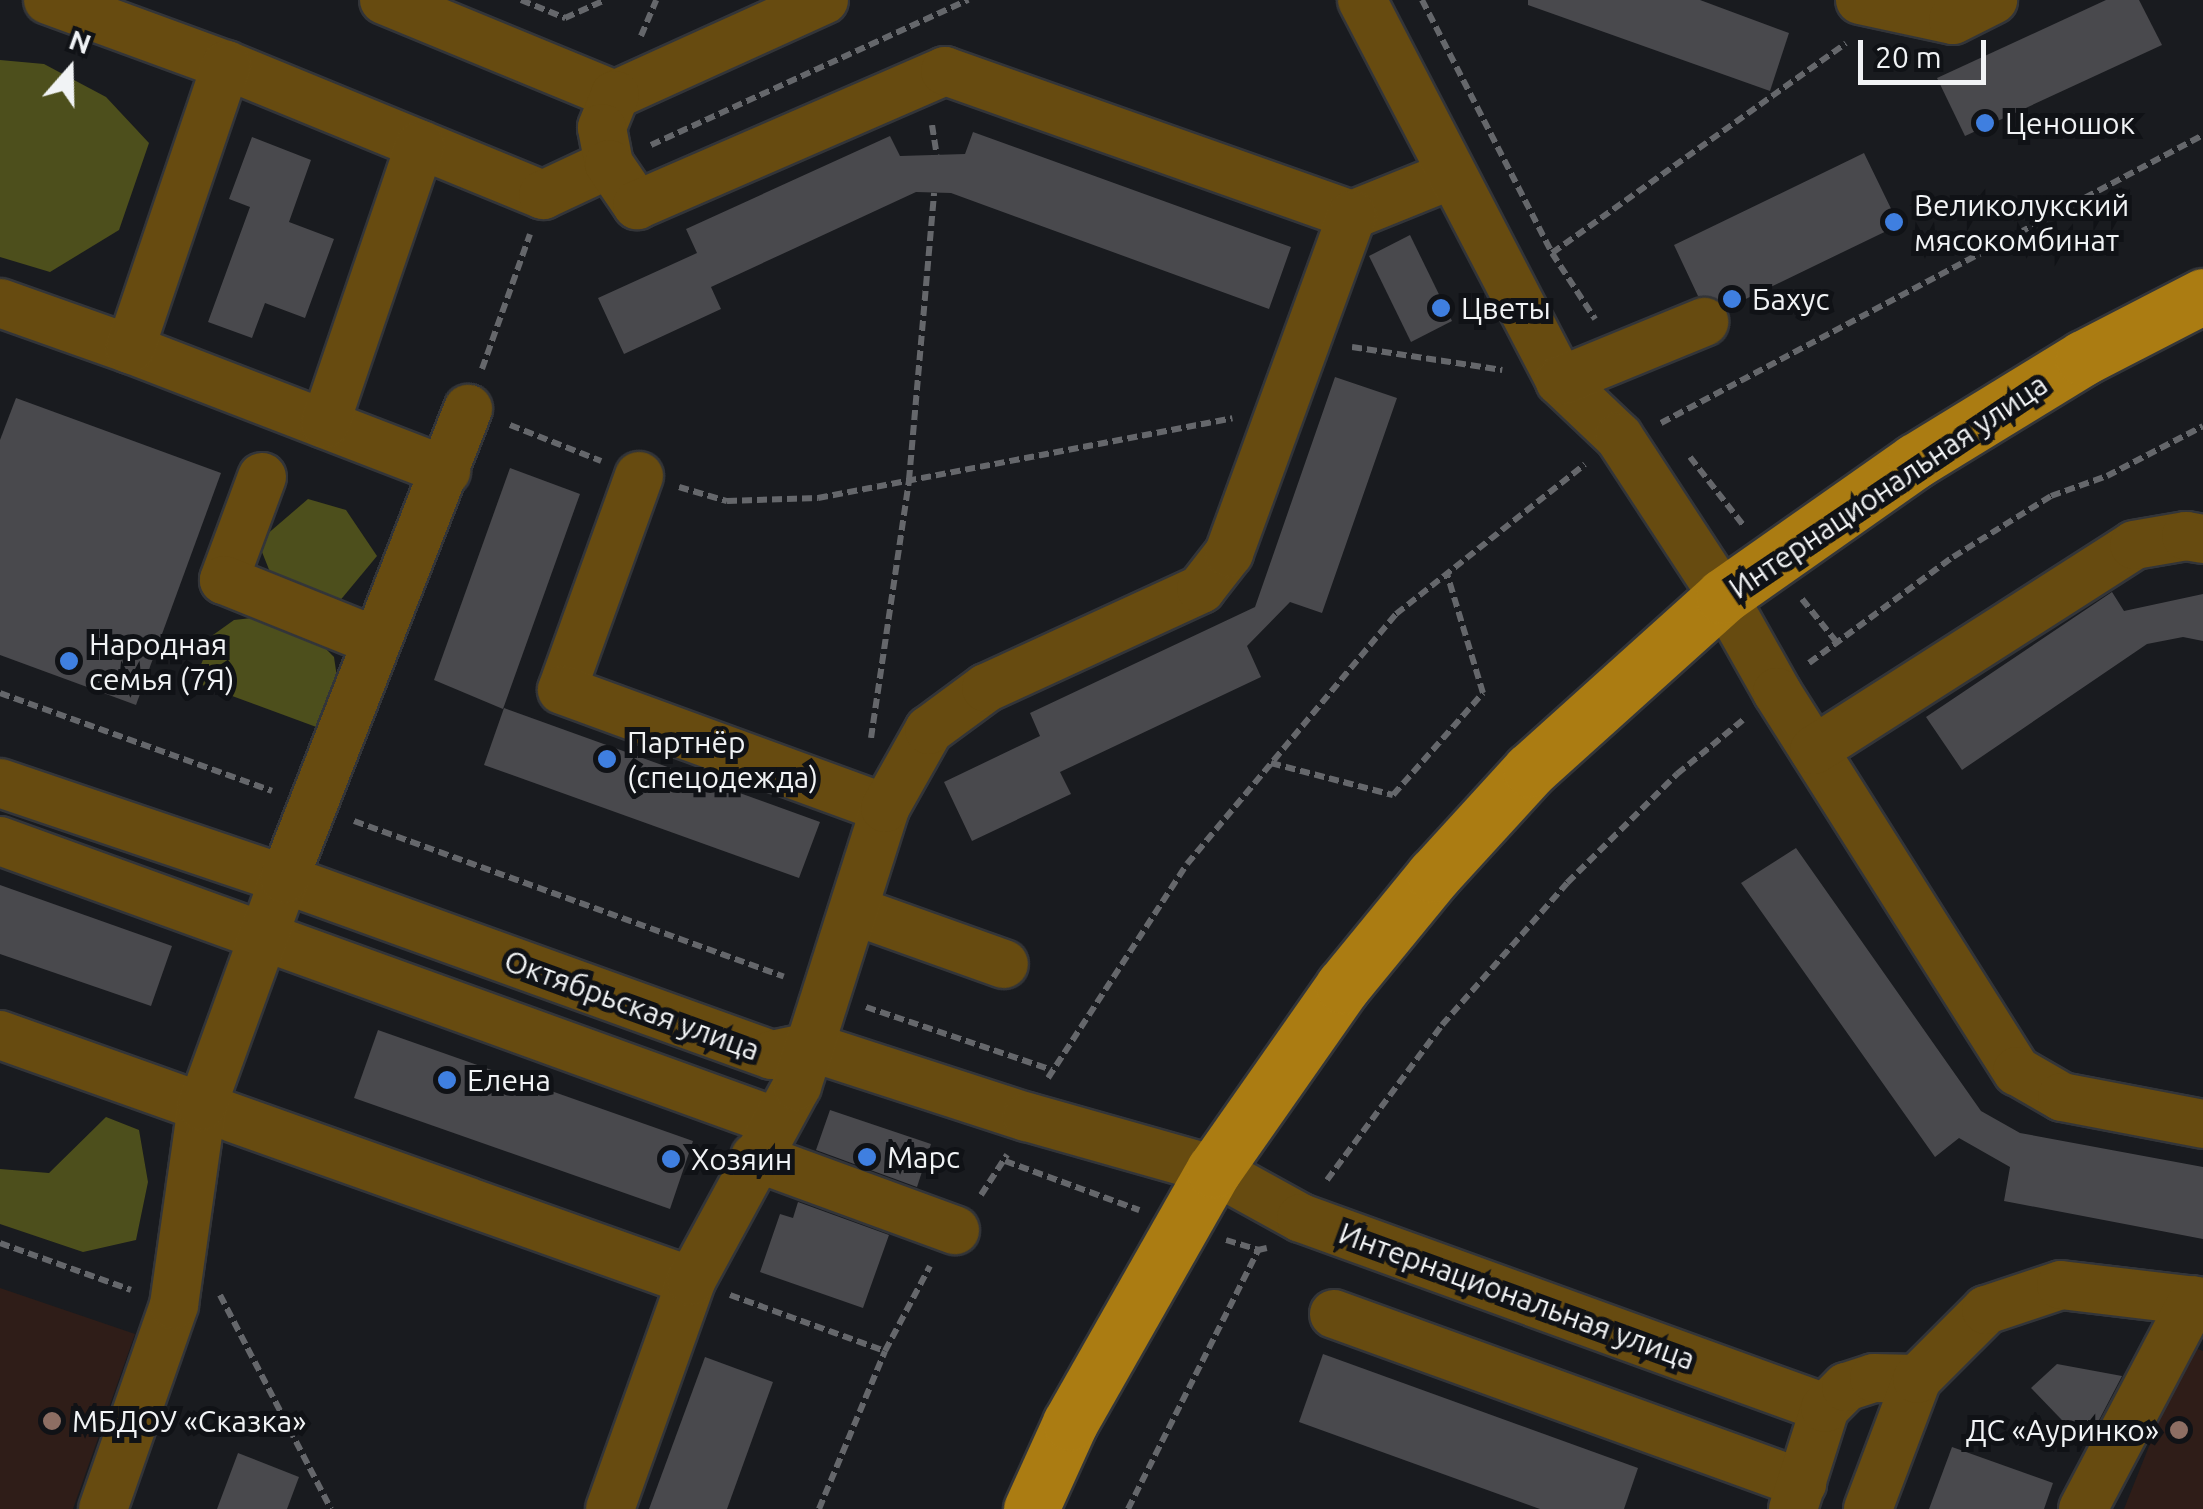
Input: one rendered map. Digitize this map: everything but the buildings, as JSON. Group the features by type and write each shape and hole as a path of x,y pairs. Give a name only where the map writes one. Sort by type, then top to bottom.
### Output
{"main road":[{"name":"Интернациональная улица","path":"1031,1509 1070,1423 1214,1170 1343,986 1434,876 1530,770 1723,596 1915,461 2082,358 2203,296"}],"street":[{"path":"48,0 131,13 226,65 544,195 608,164"},
{"path":"384,0 615,95"},
{"path":"824,0 615,95 602,128 608,164 637,204 945,71 1352,215 1451,174"},
{"path":"1362,0 1560,382 1618,437 1723,596 1777,692 2017,1070 2062,1096 2203,1124"},
{"path":"1876,5 1953,20 1993,0"},
{"path":"130,348 226,65"},
{"path":"324,424 420,145"},
{"path":"610,1509 691,1281 797,1086 855,911 873,803 930,730 986,688 1201,589 1229,554 1352,215"},
{"path":"0,304 130,348 446,471"},
{"path":"1560,382 1704,322"},
{"path":"103,1509 174,1305 202,1106 284,878 468,409"},
{"path":"640,476 562,690 873,803"},
{"path":"262,478 224,580 376,642"},
{"path":"1814,750 2134,545 2186,536 2203,539"},
{"name":"Октябрьская улица","path":"0,782 284,878 772,1056 811,1047 1027,1117 1214,1170"},
{"path":"0,840 267,934 765,1140 956,1230"},
{"path":"855,911 1004,964"},
{"path":"0,1036 691,1281"},
{"name":"Интернациональная улица","path":"1214,1170 1302,1218 1825,1408"},
{"path":"1868,1509 1917,1379 1986,1310 2061,1285 2198,1301 2084,1509"},
{"path":"1334,1314 1798,1496 1825,1408 1846,1387 1874,1378 1917,1379"}],"path":[{"path":"521,0 565,18 605,0"},
{"path":"608,164 968,0"},
{"path":"1422,0 1552,254 1663,423 2203,136"},
{"path":"1552,254 1876,5"},
{"path":"873,803 934,193"},
{"path":"544,195 468,409 640,476 727,500 818,498 1281,408"},
{"path":"1306,342 1449,359 1560,382"},
{"path":"987,1155 1180,1226 1258,1250 1277,1244 1302,1218 1442,1025 1567,883 1677,774 1836,640 1914,589 1953,557 2051,496 2107,476 2203,426"},
{"path":"819,1509 884,1352 956,1230 1004,1161 1052,1070 1186,864 1396,614 1618,437"},
{"path":"1271,763 1393,794 1483,693 1447,574"},
{"path":"0,694 828,994 1052,1070"},
{"path":"185,1228 332,1509"},
{"path":"0,1243 174,1305"},
{"path":"1128,1509 1258,1250"},
{"path":"691,1281 884,1352"}],"shaded area":[{"path":"0,60 44,64 106,97 149,143 119,230 50,272 0,257"},
{"path":"308,499 346,510 377,556 338,603 276,587 258,542"},
{"path":"269,616 309,632 334,657 338,684 319,728 194,682 213,635 234,620"},
{"path":"106,1117 139,1130 148,1182 136,1240 83,1252 0,1224 0,1169 49,1173"},
{"name":"МБДОУ «Сказка»","path":"0,1288 135,1334 73,1509 0,1509"},
{"name":"ДС «Ауринко»","path":"2189,1346 2203,1351 2203,1509 2124,1509"}],"place":[{"name":"Ценошок","path":"1985,123"},
{"name":"Великолукский мясокомбинат","path":"1894,222"},
{"name":"Бахус","path":"1732,299"},
{"name":"Цветы","path":"1441,308"},
{"name":"Народная семья (7Я)","path":"69,661"},
{"name":"Партнёр (спецодежда)","path":"607,759"},
{"name":"Елена","path":"447,1080"},
{"name":"Марс","path":"867,1157"},
{"name":"Хозяин","path":"671,1159"},
{"name":"МБДОУ «Сказка»","path":"52,1421"},
{"name":"ДС «Ауринко»","path":"2179,1430"}]}
